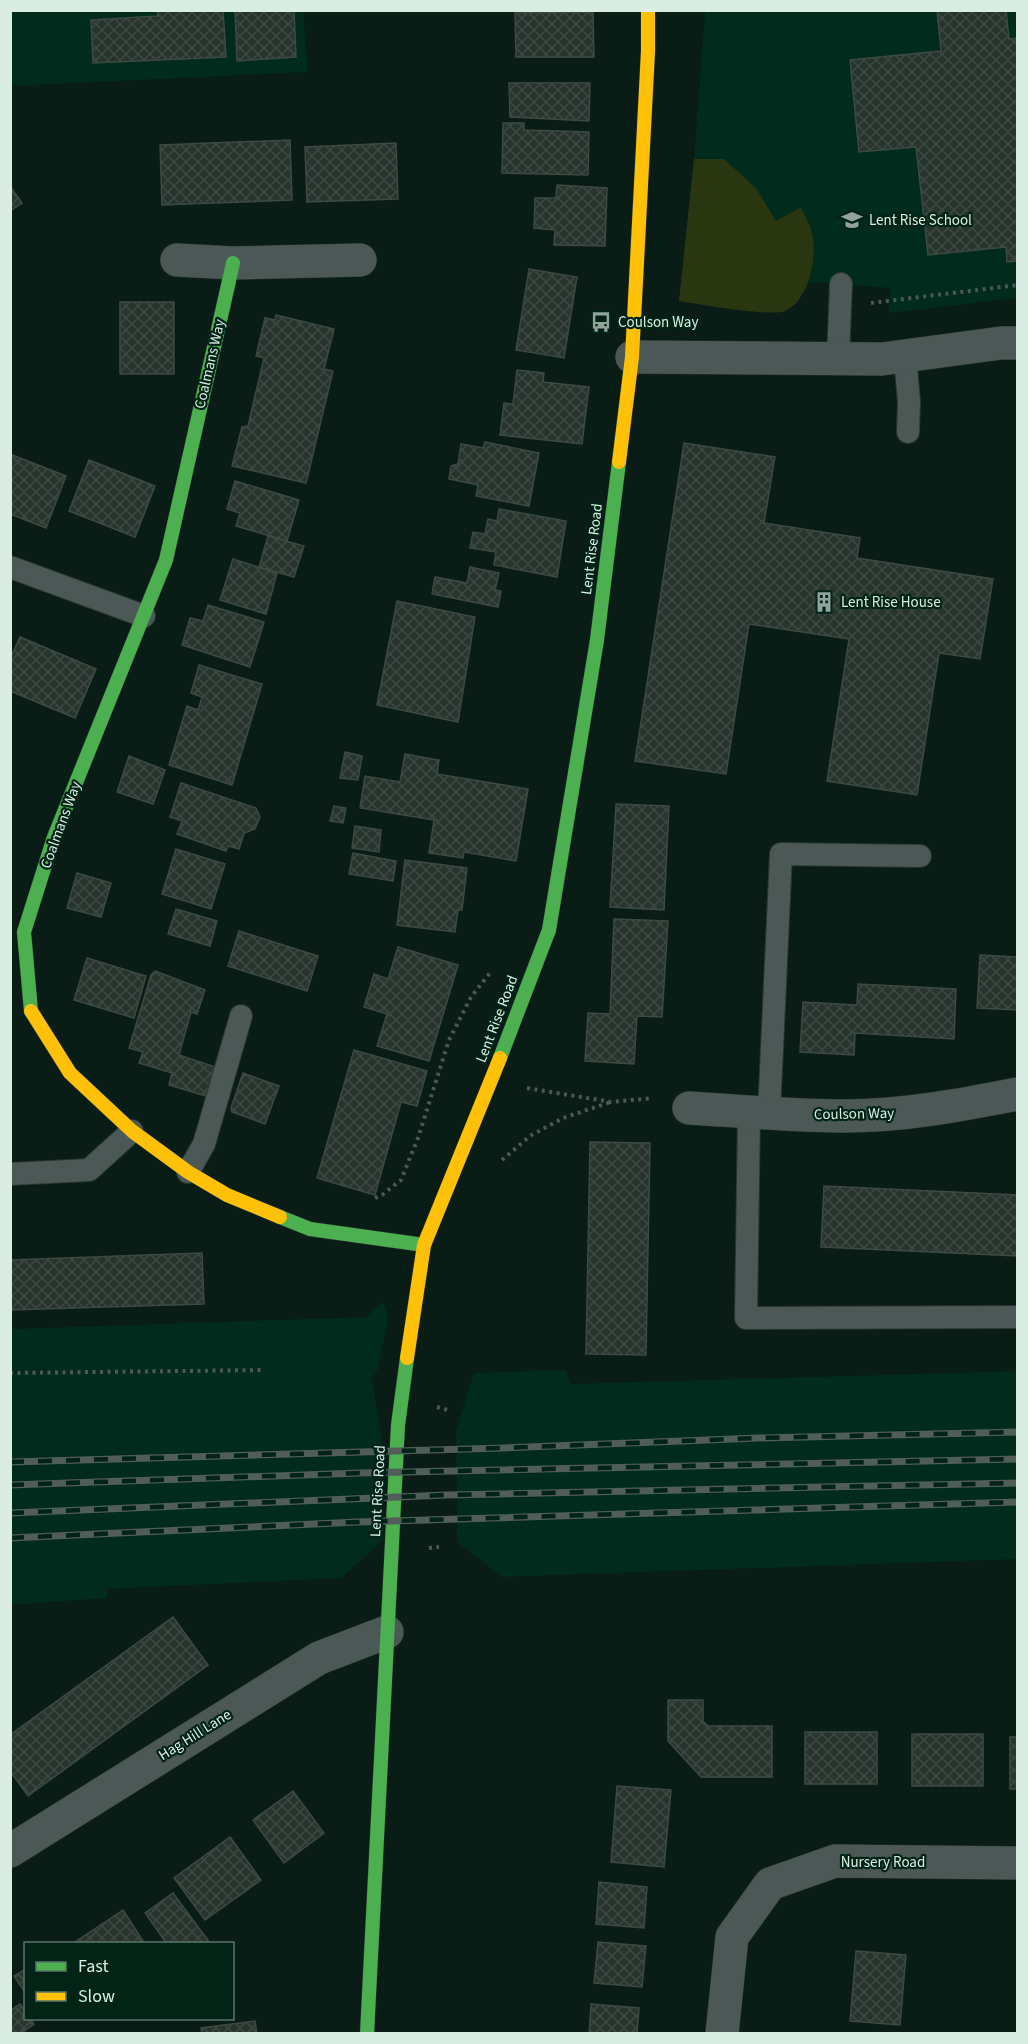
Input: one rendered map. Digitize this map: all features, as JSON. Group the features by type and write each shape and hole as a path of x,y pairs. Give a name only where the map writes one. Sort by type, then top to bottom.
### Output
{"street":[{"name":"Lent Rise Road","path":"367,2034 398,1425 424,1245 491,1082 549,930 597,640 632,357 648,51 648,10"},
{"path":"177,260 234,263 360,260"},
{"name":"Coalmans Way","path":"234,263 166,560 54,837 24,932 19,963 31,1011 70,1073 132,1131 188,1172 227,1195 310,1229 424,1245"},
{"path":"632,357 838,359 905,357 1001,343 1017,343"},
{"name":"Coulson Way","path":"689,1108 844,1116 879,1115 948,1107 1017,1094"},
{"name":"Hag Hill Lane","path":"10,1851 319,1658 387,1632"},
{"name":"Nursery Road","path":"722,2034 732,1937 770,1884 835,1861 1017,1863"}],"lane":[{"path":"838,359 841,295"},
{"path":"905,357 909,402 908,432"},
{"path":"10,567 144,616"},
{"path":"920,856 781,854 759,1112 746,1318 1017,1317"},
{"path":"188,1172 204,1144 241,1016"},
{"path":"10,1174 88,1170 132,1131"}],"path":[{"path":"841,295 1017,285"},
{"path":"345,1233 359,1204 382,1196 401,1180 418,1138 449,1040 471,997 495,966"},
{"path":"491,1082 611,1102"},
{"path":"497,1164 530,1136 562,1118 611,1102 658,1098"},
{"path":"10,1373 265,1370"}],"shaded area":[{"path":"11,11 303,11 308,72 11,86"},
{"name":"Lent Rise School","path":"705,11 1017,11 1017,298 889,313 890,288 809,282 797,303 784,312 747,310 679,301 694,159"},
{"path":"694,159 724,159 756,188 776,221 801,207 812,233 814,253 806,288 793,306 785,311 765,312 679,301"},
{"path":"383,1301 388,1319 378,1369 372,1379 381,1436 383,1540 342,1578 107,1589 107,1598 11,1605 11,1329 366,1317"},
{"path":"566,1370 570,1384 1017,1371 1017,1559 502,1577 457,1542 456,1431 474,1373"}],"building":[{"path":"157,10 223,10 226,57 93,63 91,20 158,16"},
{"path":"235,10 294,10 296,57 237,61"},
{"path":"937,10 1006,10 1009,39 1018,38 1018,261 1007,262 1006,247 928,255 916,147 859,152 850,60 941,51"},
{"path":"593,12 594,57 516,57 515,13"},
{"path":"509,83 590,83 589,121 510,117"},
{"path":"503,123 524,123 524,130 589,132 588,175 502,173"},
{"path":"290,140 292,200 162,205 160,145"},
{"path":"396,143 398,199 307,202 305,147"},
{"path":"557,185 607,188 605,246 554,245 555,230 534,228 535,198 556,198"},
{"path":"10,186 22,203 10,211"},
{"path":"529,269 577,277 564,358 516,350"},
{"path":"120,302 174,302 174,374 120,374"},
{"path":"276,315 334,329 324,369 333,371 306,483 232,466 242,427 248,426 264,358 256,356 265,318 275,320"},
{"path":"517,370 544,373 543,382 589,387 582,444 500,435 504,403 513,404"},
{"path":"485,442 539,453 529,506 476,496 478,485 449,479 451,466 458,464 461,444 483,448"},
{"name":"Lent Rise House","path":"684,443 775,457 764,523 860,538 857,558 993,579 980,659 939,653 917,795 827,781 849,639 749,624 726,774 635,761"},
{"path":"10,454 66,476 46,528 10,514"},
{"path":"89,460 155,486 135,537 69,511"},
{"path":"235,481 299,500 287,541 236,526 240,513 227,509"},
{"path":"499,509 566,521 557,577 494,565 496,552 470,548 473,532 485,534 488,519 497,521"},
{"path":"268,536 304,546 294,577 259,567"},
{"path":"233,559 277,573 266,614 220,600"},
{"path":"470,567 499,573 495,590 501,591 498,607 432,594 435,577 467,583"},
{"path":"397,601 475,617 458,722 377,705"},
{"path":"208,605 264,622 250,667 182,645 190,618 203,621"},
{"path":"20,637 96,669 75,718 10,691 10,659"},
{"path":"199,665 262,684 232,785 169,765 187,706 198,710 202,697 191,693"},
{"path":"345,752 362,756 358,780 340,778"},
{"path":"405,754 439,760 437,774 528,789 516,861 464,852 463,858 429,853 434,820 360,808 365,776 400,782"},
{"path":"129,756 165,770 153,804 117,792"},
{"path":"181,783 256,808 260,817 255,829 244,833 239,849 228,846 226,851 177,834 182,821 170,817"},
{"path":"616,804 669,806 664,910 610,907"},
{"path":"334,806 346,808 343,823 330,821"},
{"path":"355,826 381,830 379,852 352,848"},
{"path":"176,849 225,864 211,909 162,894"},
{"path":"353,853 396,861 393,881 349,874"},
{"path":"405,860 467,868 462,910 458,910 455,932 397,925"},
{"path":"77,873 111,883 101,917 67,908"},
{"path":"176,909 217,921 210,946 168,934"},
{"path":"614,919 668,921 662,1017 637,1016 634,1064 585,1061 588,1013 610,1014"},
{"path":"239,931 318,956 307,991 228,966"},
{"path":"398,947 458,965 429,1061 377,1046 387,1014 364,1007 374,974 388,979"},
{"path":"980,955 1018,957 1018,1010 977,1008"},
{"path":"87,958 146,976 134,1018 74,1000"},
{"path":"155,971 205,990 197,1014 191,1012 179,1055 215,1067 206,1096 169,1085 172,1073 139,1063 143,1052 129,1048 151,975"},
{"path":"858,984 956,989 954,1039 855,1033 854,1055 800,1052 803,1002 857,1005"},
{"path":"354,1050 427,1071 417,1106 401,1102 375,1195 317,1178"},
{"path":"243,1073 279,1086 265,1124 232,1112 231,1108"},
{"path":"590,1142 650,1143 646,1355 586,1354"},
{"path":"824,1186 1018,1195 1018,1256 821,1247"},
{"path":"202,1253 204,1304 10,1310 10,1260"},
{"path":"173,1617 208,1665 28,1796 10,1771 10,1735"},
{"path":"668,1700 703,1700 703,1721 708,1726 772,1726 772,1777 701,1777 668,1741"},
{"path":"805,1732 877,1732 877,1784 805,1784"},
{"path":"912,1734 983,1734 983,1786 912,1786"},
{"path":"1010,1737 1018,1737 1018,1789 1010,1789"},
{"path":"617,1786 671,1790 664,1867 611,1862"},
{"path":"293,1791 324,1833 284,1863 253,1820"},
{"path":"230,1837 261,1880 205,1920 174,1878"},
{"path":"599,1882 647,1887 644,1928 596,1924"},
{"path":"173,1893 209,1942 166,1942 145,1913"},
{"path":"123,1910 144,1942 75,1942"},
{"path":"598,1942 646,1946 642,1987 594,1983"},
{"path":"856,1951 906,1955 900,2025 850,2021"},
{"path":"24,1970 24,1991 14,1976"},
{"path":"20,2004 24,2009 24,2020 31,2020 34,2024 20,2034 10,2034 10,2011"},
{"path":"591,2004 639,2008 637,2034 589,2034"},
{"path":"255,2021 257,2034 202,2034 201,2028"}],"railway":[{"path":"10,1462 1018,1432"},
{"path":"10,1485 360,1473 1018,1459"},
{"path":"10,1513 446,1495 1018,1483"},
{"path":"10,1538 358,1522 1018,1502"}],"traffic: fast":[{"path":"31,1011 24,932 54,837 166,560 233,263"},
{"path":"500,1058 549,930 597,640 619,462"},
{"path":"280,1217 310,1229 424,1245"},
{"path":"367,2034 398,1425 407,1358"}],"traffic: slow":[{"path":"619,462 632,357 648,51 648,10"},
{"path":"31,1011 70,1073 132,1131 188,1172 227,1195 280,1217"},
{"path":"407,1358 424,1245 500,1058"}],"place":[{"name":"Lent Rise School","path":"852,220"},
{"name":"Coulson Way","path":"601,322"},
{"name":"Lent Rise House","path":"824,602"}]}
